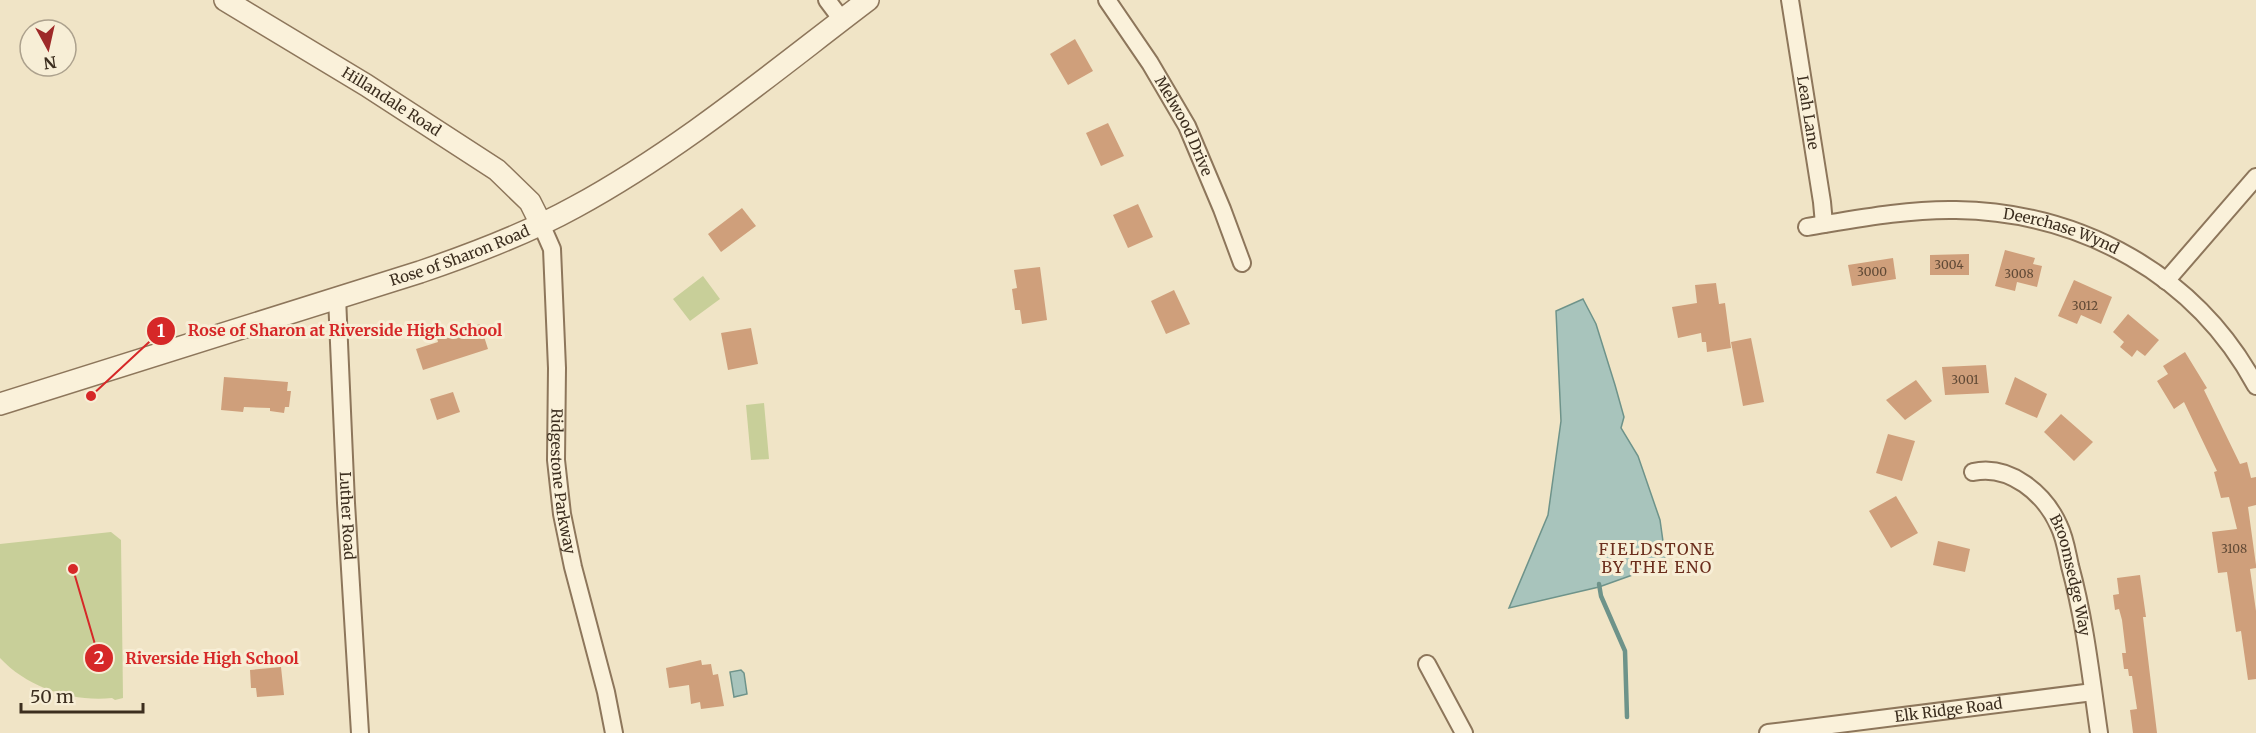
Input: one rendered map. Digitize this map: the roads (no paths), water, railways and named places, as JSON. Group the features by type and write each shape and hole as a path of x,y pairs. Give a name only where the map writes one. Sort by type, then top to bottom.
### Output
{"street":[{"name":"Hillandale Road","path":"225,0 366,85 497,170 530,202 541,224"},
{"path":"827,0 842,20"},
{"name":"Rose of Sharon Road","path":"0,404 476,253 541,224 642,167 782,67 868,0"},
{"name":"Melwood Drive","path":"1107,0 1150,63 1187,126 1242,263"},
{"name":"Leah Lane","path":"1790,0 1822,202 1815,226"},
{"path":"2166,280 2256,177"},
{"name":"Deerchase Wynd","path":"1815,226 1899,213 1977,210 2043,221 2095,238 2128,255 2166,280 2219,329 2256,386"},
{"name":"Ridgestone Parkway","path":"541,224 552,249 557,368 556,460 561,504 573,567 606,692 614,733"},
{"name":"Luther Road","path":"337,297 346,504 360,733"},
{"name":"Broomsedge Way","path":"1973,472 1986,469 2003,472 2019,479 2048,507 2060,527 2081,608 2099,733"},
{"path":"1427,664 1464,733"},
{"name":"Elk Ridge Road","path":"1768,733 1830,729 2093,692"}],"water":[{"path":"1583,299 1596,324 1615,385 1624,417 1621,428 1638,456 1660,520 1666,563 1599,587 1509,608 1548,515 1561,421 1556,311"},
{"path":"741,670 744,673 747,694 734,697 730,672"}],"waterway":[{"path":"1599,584 1601,596 1625,651 1627,717"}],"place":[{"name":"Rose of Sharon at Riverside High School","path":"91,396"},
{"name":"Riverside High School","path":"73,569"}],"district":[{"name":"FIELDSTONE BY THE ENO","path":"1657,558"}]}
